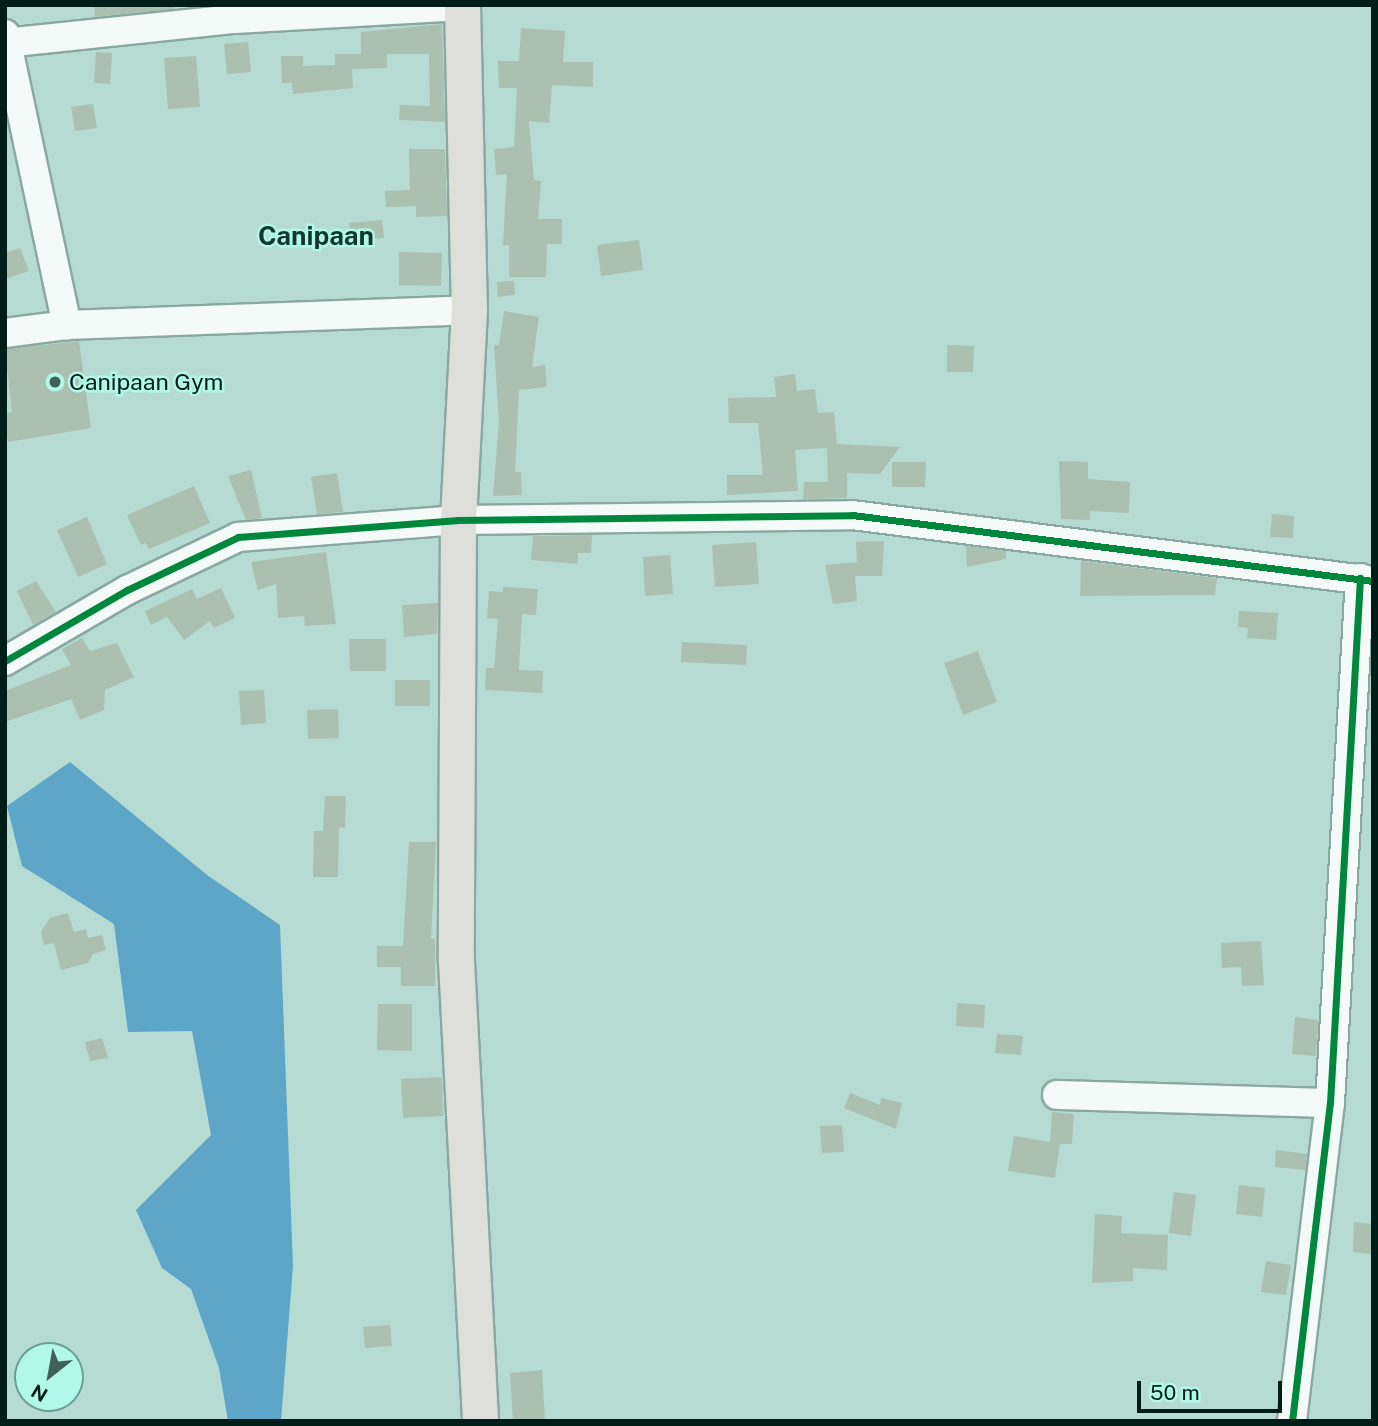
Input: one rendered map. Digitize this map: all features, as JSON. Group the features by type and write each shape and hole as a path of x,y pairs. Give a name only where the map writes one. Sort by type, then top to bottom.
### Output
{"main road":[{"path":"462,6 469,310 458,520 456,961 480,1421"}],"street":[{"path":"6,43 235,19 462,6"},
{"path":"5,34 68,326"},
{"path":"5,333 68,326 469,310"},
{"path":"5,661 127,590 237,537 458,520 852,515 1366,579 1330,1103 1292,1421"},
{"path":"1057,1095 1330,1103"}],"water":[{"path":"70,762 207,875 280,925 293,1266 281,1421 228,1421 219,1368 191,1289 162,1268 136,1210 211,1135 192,1031 128,1032 114,924 22,866 7,806"}],"building":[{"path":"94,5 174,5 174,9 95,17"},
{"path":"442,24 445,122 399,120 400,105 430,106 429,54 387,54 387,68 352,69 353,88 293,94 292,83 282,83 281,56 303,56 303,66 335,65 335,54 361,54 361,32"},
{"path":"521,28 565,31 563,62 593,62 593,87 552,85 549,123 529,121 534,180 541,181 538,219 562,219 562,244 547,244 546,277 509,277 509,245 503,245 507,174 496,175 494,149 514,147 517,88 499,88 498,61 519,61"},
{"path":"248,42 251,72 227,74 224,44"},
{"path":"96,52 112,53 110,84 94,83"},
{"path":"196,56 200,107 168,109 164,58"},
{"path":"93,104 97,128 75,131 71,107"},
{"path":"409,149 445,149 447,216 416,217 416,206 386,207 385,191 410,190"},
{"path":"382,220 384,238 350,241 349,223"},
{"path":"639,240 643,270 601,276 597,245"},
{"path":"20,248 29,271 5,279 5,253"},
{"path":"399,252 442,253 441,286 399,285"},
{"path":"514,281 515,295 498,297 497,282"},
{"path":"504,311 539,317 532,367 545,365 547,387 519,390 515,472 521,472 522,495 493,496 499,422 494,345 499,345"},
{"name":"Canipaan Gym","path":"79,341 91,428 8,442 5,414 12,412 5,349"},
{"path":"947,345 974,346 973,372 947,372"},
{"path":"795,374 797,391 815,389 818,413 834,412 837,444 900,447 880,474 847,473 847,498 803,499 804,482 828,482 827,448 795,450 798,491 727,495 727,475 763,475 758,423 729,423 728,398 776,397 774,377"},
{"path":"1059,461 1088,462 1088,479 1130,482 1129,513 1090,511 1090,520 1061,519"},
{"path":"892,462 926,462 925,487 892,487"},
{"path":"251,470 262,518 246,520 228,476"},
{"path":"337,473 343,512 317,514 311,477"},
{"path":"194,486 210,523 149,549 146,543 141,545 127,515"},
{"path":"1272,514 1294,516 1293,538 1270,537"},
{"path":"87,517 107,564 78,577 57,530"},
{"path":"592,535 591,553 578,553 578,564 531,560 533,536"},
{"path":"884,541 882,576 855,576 857,601 833,604 825,565 857,562 856,542"},
{"path":"756,542 759,584 715,587 712,545"},
{"path":"966,546 1006,551 1006,559 967,567"},
{"path":"326,552 336,624 305,626 304,616 278,618 276,584 258,590 251,562"},
{"path":"670,555 673,594 645,596 643,557"},
{"path":"1081,561 1217,578 1215,595 1080,596"},
{"path":"36,581 56,612 33,625 17,591"},
{"path":"503,587 538,589 536,615 522,614 519,670 543,671 542,693 485,690 486,668 494,668 498,619 487,618 489,591 503,592"},
{"path":"221,588 235,618 214,628 210,621 184,640 167,617 151,625 145,611 192,589 197,599"},
{"path":"438,603 437,634 404,637 402,605"},
{"path":"1239,611 1278,613 1276,640 1247,638 1248,628 1238,627"},
{"path":"82,638 90,651 117,643 134,677 105,690 104,710 80,720 71,699 5,722 5,691 71,665 62,649"},
{"path":"349,639 386,639 386,671 350,671"},
{"path":"682,642 747,645 746,665 681,662"},
{"path":"978,651 997,702 963,715 944,663"},
{"path":"395,680 430,680 430,706 395,706"},
{"path":"264,690 266,723 241,725 239,691"},
{"path":"338,709 339,738 308,739 307,710"},
{"path":"325,796 346,796 345,828 339,827 338,877 313,877 314,831 323,831"},
{"path":"409,842 436,842 431,939 435,939 435,986 401,986 401,967 377,967 377,946 403,946"},
{"path":"68,913 74,932 86,929 88,938 102,935 106,950 93,954 88,963 61,970 54,943 44,945 41,932 50,918"},
{"path":"1261,941 1264,985 1242,986 1241,967 1222,968 1221,943"},
{"path":"957,1003 985,1005 984,1028 956,1026"},
{"path":"378,1004 412,1004 412,1051 377,1050"},
{"path":"1295,1017 1318,1020 1316,1056 1292,1054"},
{"path":"997,1034 1023,1036 1021,1055 995,1053"},
{"path":"102,1038 108,1058 90,1061 85,1042"},
{"path":"442,1077 443,1116 403,1118 401,1079"},
{"path":"850,1093 880,1105 881,1098 902,1103 896,1129 844,1108"},
{"path":"1052,1112 1074,1114 1072,1144 1060,1144 1055,1178 1008,1171 1014,1136 1050,1142"},
{"path":"842,1125 844,1152 822,1153 820,1126"},
{"path":"1276,1150 1307,1154 1305,1170 1275,1167"},
{"path":"1239,1185 1265,1188 1262,1217 1236,1214"},
{"path":"1174,1192 1196,1195 1191,1236 1169,1233"},
{"path":"1095,1214 1122,1216 1121,1233 1168,1235 1167,1270 1133,1268 1133,1281 1092,1283"},
{"path":"1354,1222 1373,1224 1373,1254 1353,1252"},
{"path":"1266,1261 1291,1265 1286,1295 1261,1292"},
{"path":"390,1325 392,1346 365,1348 363,1327"},
{"path":"542,1370 545,1421 513,1421 510,1373"}],"cycle path":[{"path":"5,661 127,590 238,537 458,520 852,515 1373,581"},
{"path":"1292,1421 1330,1103 1360,578"}],"place":[{"name":"Canipaan Gym","path":"55,382"}],"district":[{"name":"Canipaan","path":"316,236"}]}
